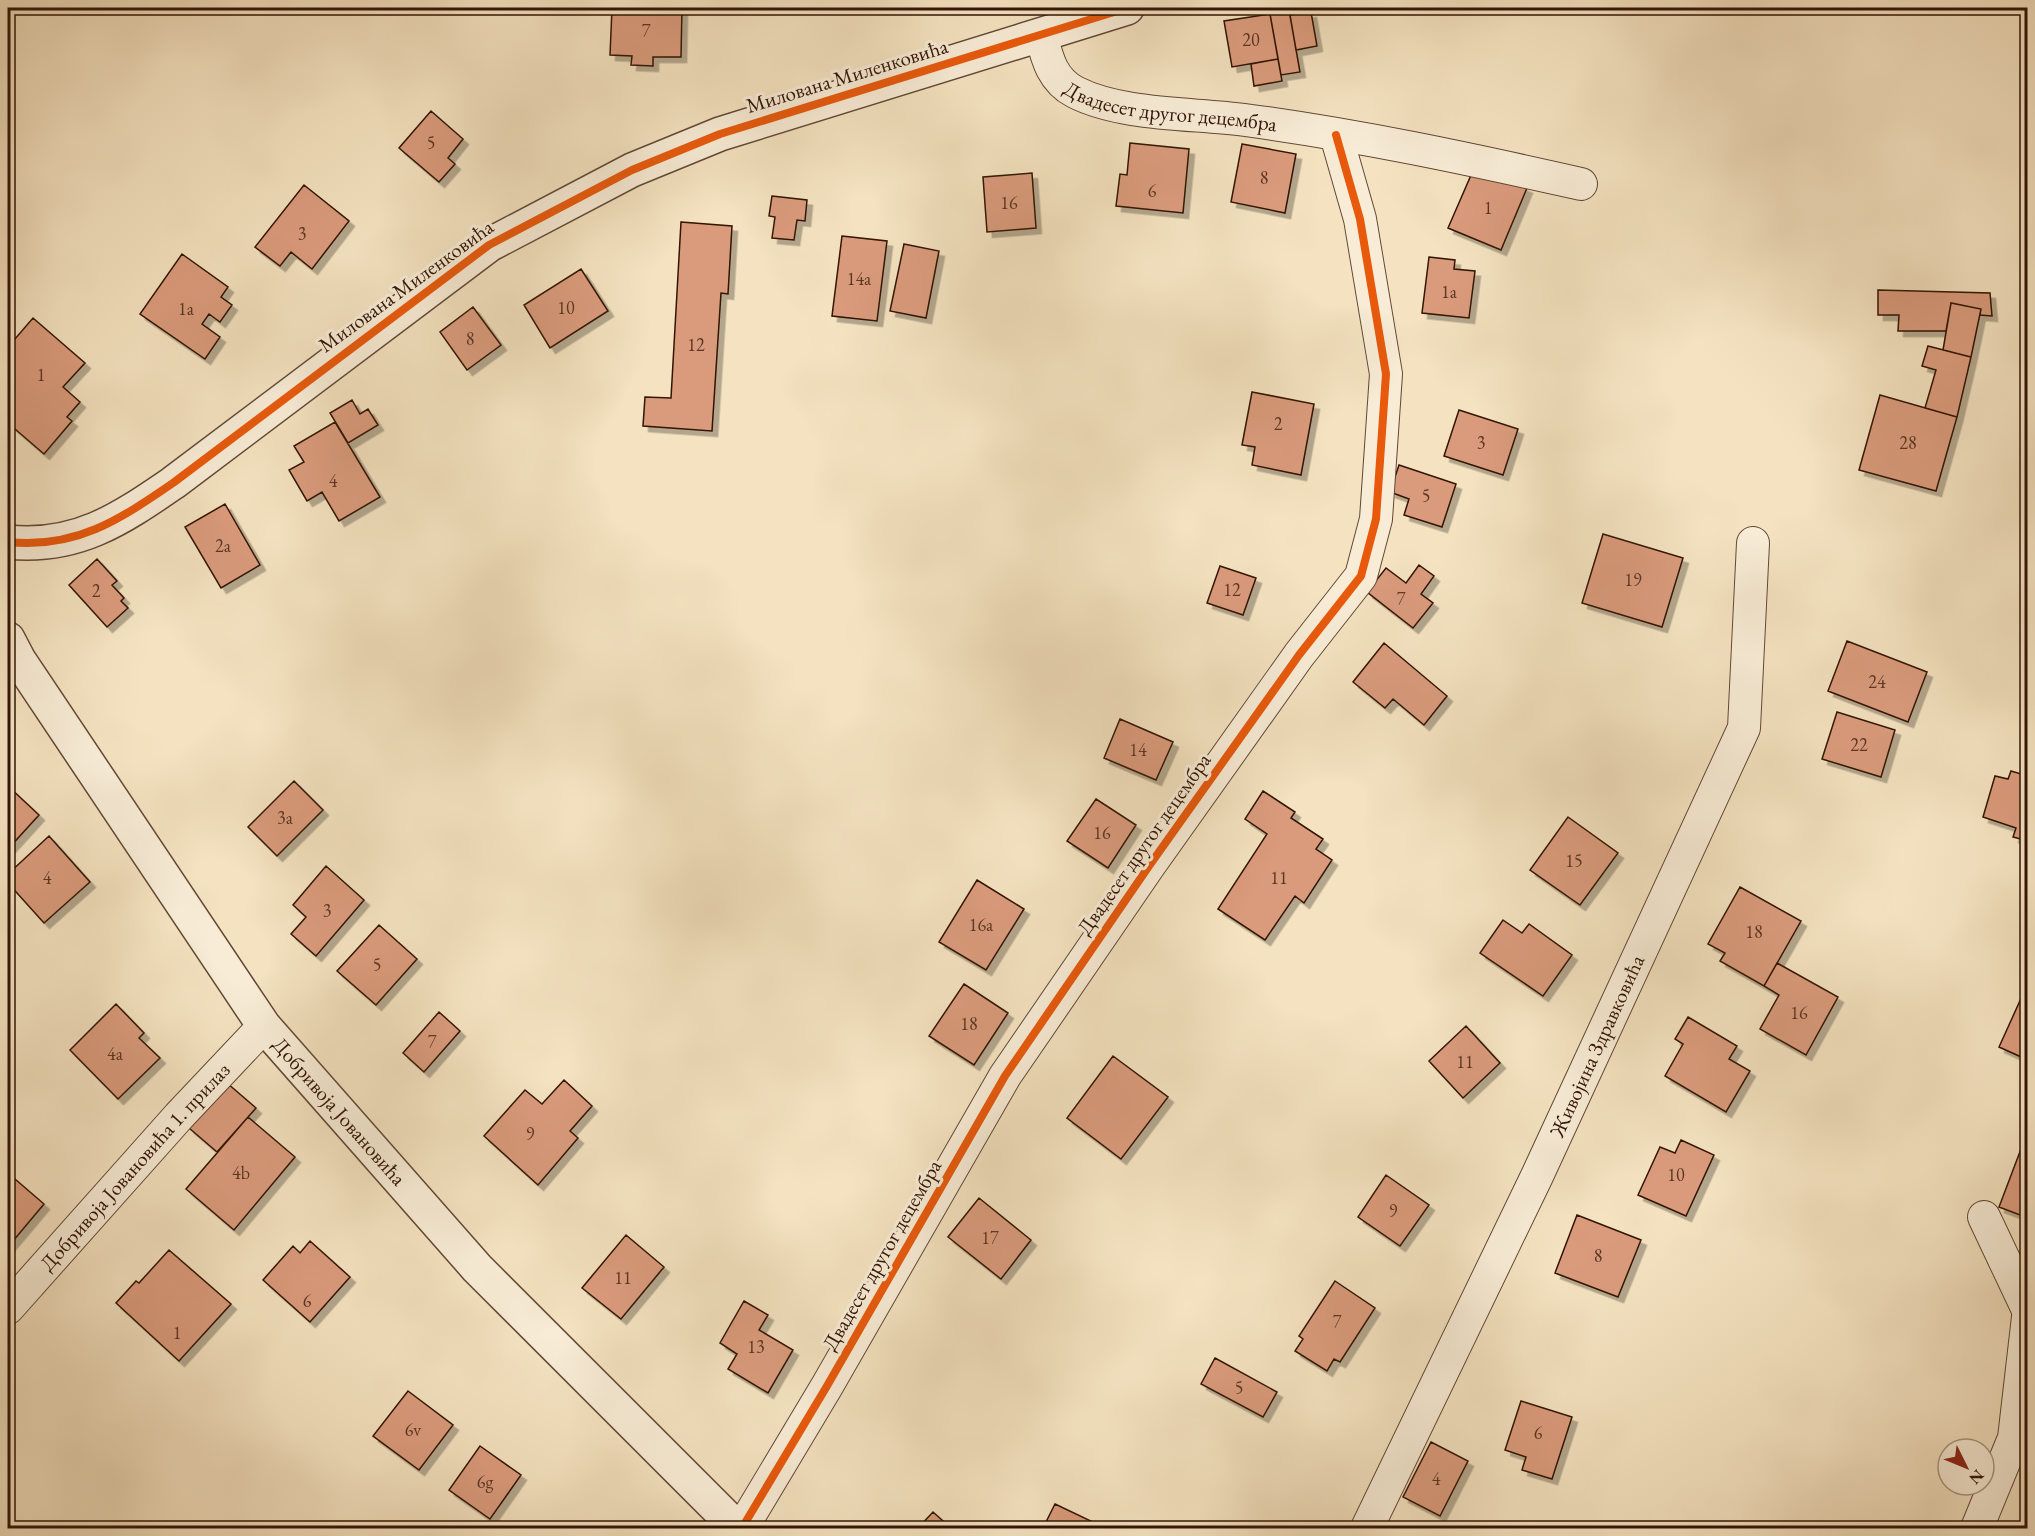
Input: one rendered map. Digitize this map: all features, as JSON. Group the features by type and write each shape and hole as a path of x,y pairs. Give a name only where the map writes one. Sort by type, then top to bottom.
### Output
{"street":[{"name":"Милована Миленковића","path":"8,542 38,545 82,534 120,519 173,483 296,387 489,245 632,170 720,134 1127,8"},
{"name":"Двадесет другог децембра","path":"1041,35 1048,62 1059,80 1084,95 1151,111 1244,119 1407,146 1581,184"},
{"name":"Двадесет другог децембра","path":"742,1528 827,1386 1005,1076 1149,866 1299,654 1361,576 1376,519 1386,374 1360,219 1336,135"},
{"name":"Живојина Здравковића","path":"1367,1528 1537,1176 1744,728 1753,543"},
{"name":"Добривоја Јовановића","path":"11,657 264,1026 477,1268 737,1528"},
{"name":"Добривоја Јовановића 1. прилаз","path":"8,1308 179,1116 264,1026"},
{"path":"1984,1217 2028,1310"},
{"path":"1977,1528 2014,1438 2028,1317"}],"building":[{"path":"612,8 682,8 681,57 653,57 653,66 631,65 632,56 610,55"},
{"path":"1289,10 1300,72 1281,75 1270,14"},
{"path":"1311,12 1317,46 1296,50 1290,15"},
{"path":"1270,14 1278,59 1232,67 1224,21"},
{"path":"1278,59 1282,81 1254,86 1251,64"},
{"path":"431,111 463,139 448,158 455,164 439,182 399,148"},
{"path":"1130,143 1189,149 1183,213 1116,206 1120,174 1127,175"},
{"path":"1242,144 1296,154 1285,213 1231,202"},
{"path":"1475,166 1527,188 1501,250 1448,228"},
{"path":"1032,173 1036,228 987,232 983,177"},
{"path":"304,185 349,221 312,269 291,252 280,266 255,247"},
{"path":"772,196 807,200 805,221 797,220 794,240 772,238 775,217 769,216"},
{"path":"681,222 732,226 728,294 721,293 712,431 643,426 645,397 671,398"},
{"path":"842,236 887,241 877,321 832,316"},
{"path":"904,244 939,251 926,318 890,311"},
{"path":"182,254 228,287 221,297 232,305 220,322 209,314 202,324 220,337 205,359 140,314"},
{"path":"1429,257 1455,260 1454,269 1475,271 1469,318 1422,313"},
{"path":"581,269 608,311 550,348 524,305"},
{"path":"1878,290 1990,293 1992,316 1980,315 1981,309 1951,303 1946,331 1898,331 1899,315 1878,315"},
{"path":"1951,303 1981,309 1971,357 1943,350"},
{"path":"473,307 501,345 467,370 440,332"},
{"path":"33,318 85,363 63,387 80,402 67,417 72,421 44,454 8,423 8,347"},
{"path":"1928,346 1971,357 1957,417 1925,408 1936,370 1922,366"},
{"path":"1252,392 1314,404 1301,475 1252,465 1255,447 1242,445"},
{"path":"1880,395 1957,417 1936,491 1859,470"},
{"path":"352,400 360,414 368,409 378,425 348,443 330,413"},
{"path":"1459,410 1518,429 1503,475 1444,456"},
{"path":"335,422 380,497 339,521 322,492 307,501 289,470 304,462 294,446"},
{"path":"1399,465 1456,484 1442,527 1404,515 1409,499 1390,492"},
{"path":"225,504 260,565 221,588 185,527"},
{"path":"1603,534 1683,558 1662,627 1582,603"},
{"path":"97,559 117,581 112,585 124,598 121,601 128,608 107,627 69,585"},
{"path":"1419,565 1434,576 1421,594 1433,603 1413,628 1367,592 1386,568 1406,583"},
{"path":"1220,566 1256,578 1243,615 1207,603"},
{"path":"1847,641 1927,672 1908,722 1828,691"},
{"path":"1384,643 1447,696 1424,725 1393,699 1385,708 1353,682"},
{"path":"1837,712 1895,730 1881,777 1822,759"},
{"path":"1120,719 1173,742 1156,780 1104,758"},
{"path":"2011,771 2028,776 2028,841 2013,837 2016,828 1983,817 1995,776 2008,779"},
{"path":"294,781 323,810 277,856 248,827"},
{"path":"8,786 39,815 8,849"},
{"path":"1263,791 1295,812 1291,818 1323,839 1316,849 1332,860 1304,903 1295,896 1265,940 1218,909 1267,834 1245,819"},
{"path":"1096,799 1136,825 1108,868 1067,841"},
{"path":"1568,817 1618,853 1580,905 1530,870"},
{"path":"49,836 90,882 44,923 8,883 8,874"},
{"path":"326,866 364,900 316,956 291,934 306,917 293,905"},
{"path":"977,880 1024,909 986,970 939,942"},
{"path":"1740,887 1801,921 1764,986 1720,961 1725,953 1708,944"},
{"path":"1503,920 1522,933 1529,924 1572,955 1543,996 1480,953"},
{"path":"379,925 417,959 376,1005 337,971"},
{"path":"1777,963 1838,997 1806,1055 1760,1029 1779,995 1764,986"},
{"path":"2028,983 2028,1060 1999,1047"},
{"path":"964,984 1008,1013 974,1065 929,1036"},
{"path":"116,1004 144,1033 139,1038 160,1058 118,1099 70,1050"},
{"path":"439,1012 460,1031 424,1072 403,1053"},
{"path":"1688,1017 1737,1046 1729,1059 1750,1071 1726,1112 1665,1076 1683,1044 1675,1039"},
{"path":"1466,1026 1500,1063 1463,1098 1429,1061"},
{"path":"1113,1056 1168,1097 1121,1159 1067,1118"},
{"path":"564,1080 592,1106 570,1131 578,1138 538,1185 484,1136 525,1090 542,1104"},
{"path":"227,1083 256,1108 217,1152 189,1128"},
{"path":"248,1117 295,1157 234,1230 186,1189"},
{"path":"1681,1140 1714,1155 1686,1216 1638,1195 1660,1147 1675,1153"},
{"path":"2021,1149 2028,1152 2028,1218 1999,1207"},
{"path":"8,1173 44,1204 8,1247"},
{"path":"1386,1175 1429,1205 1400,1246 1358,1217"},
{"path":"979,1198 1031,1240 1001,1279 948,1237"},
{"path":"1577,1215 1641,1240 1618,1297 1555,1273"},
{"path":"626,1235 664,1267 621,1319 582,1288"},
{"path":"310,1241 350,1277 310,1322 263,1280 293,1246 300,1253"},
{"path":"169,1250 231,1304 179,1361 116,1303 136,1281 139,1283"},
{"path":"1335,1281 1375,1308 1340,1362 1334,1359 1327,1371 1295,1351 1303,1339 1299,1336"},
{"path":"744,1301 768,1315 759,1330 793,1350 768,1393 728,1369 737,1354 720,1343"},
{"path":"1215,1358 1277,1392 1263,1417 1201,1384"},
{"path":"408,1391 453,1425 419,1470 373,1436"},
{"path":"1521,1401 1572,1417 1552,1479 1522,1470 1526,1457 1505,1450"},
{"path":"1431,1442 1468,1461 1440,1516 1403,1497"},
{"path":"480,1446 521,1475 490,1519 449,1490"},
{"path":"1055,1504 1093,1522 1090,1528 1043,1528"},
{"path":"933,1512 951,1528 918,1528"}],"cycle path":[{"path":"8,542 55,541 76,536 96,529 134,509 173,483 489,245 632,170 720,134 1127,8"},
{"path":"742,1528 827,1386 1005,1076 1149,866 1299,655 1361,576 1376,519 1386,374 1360,219 1336,135"}]}
